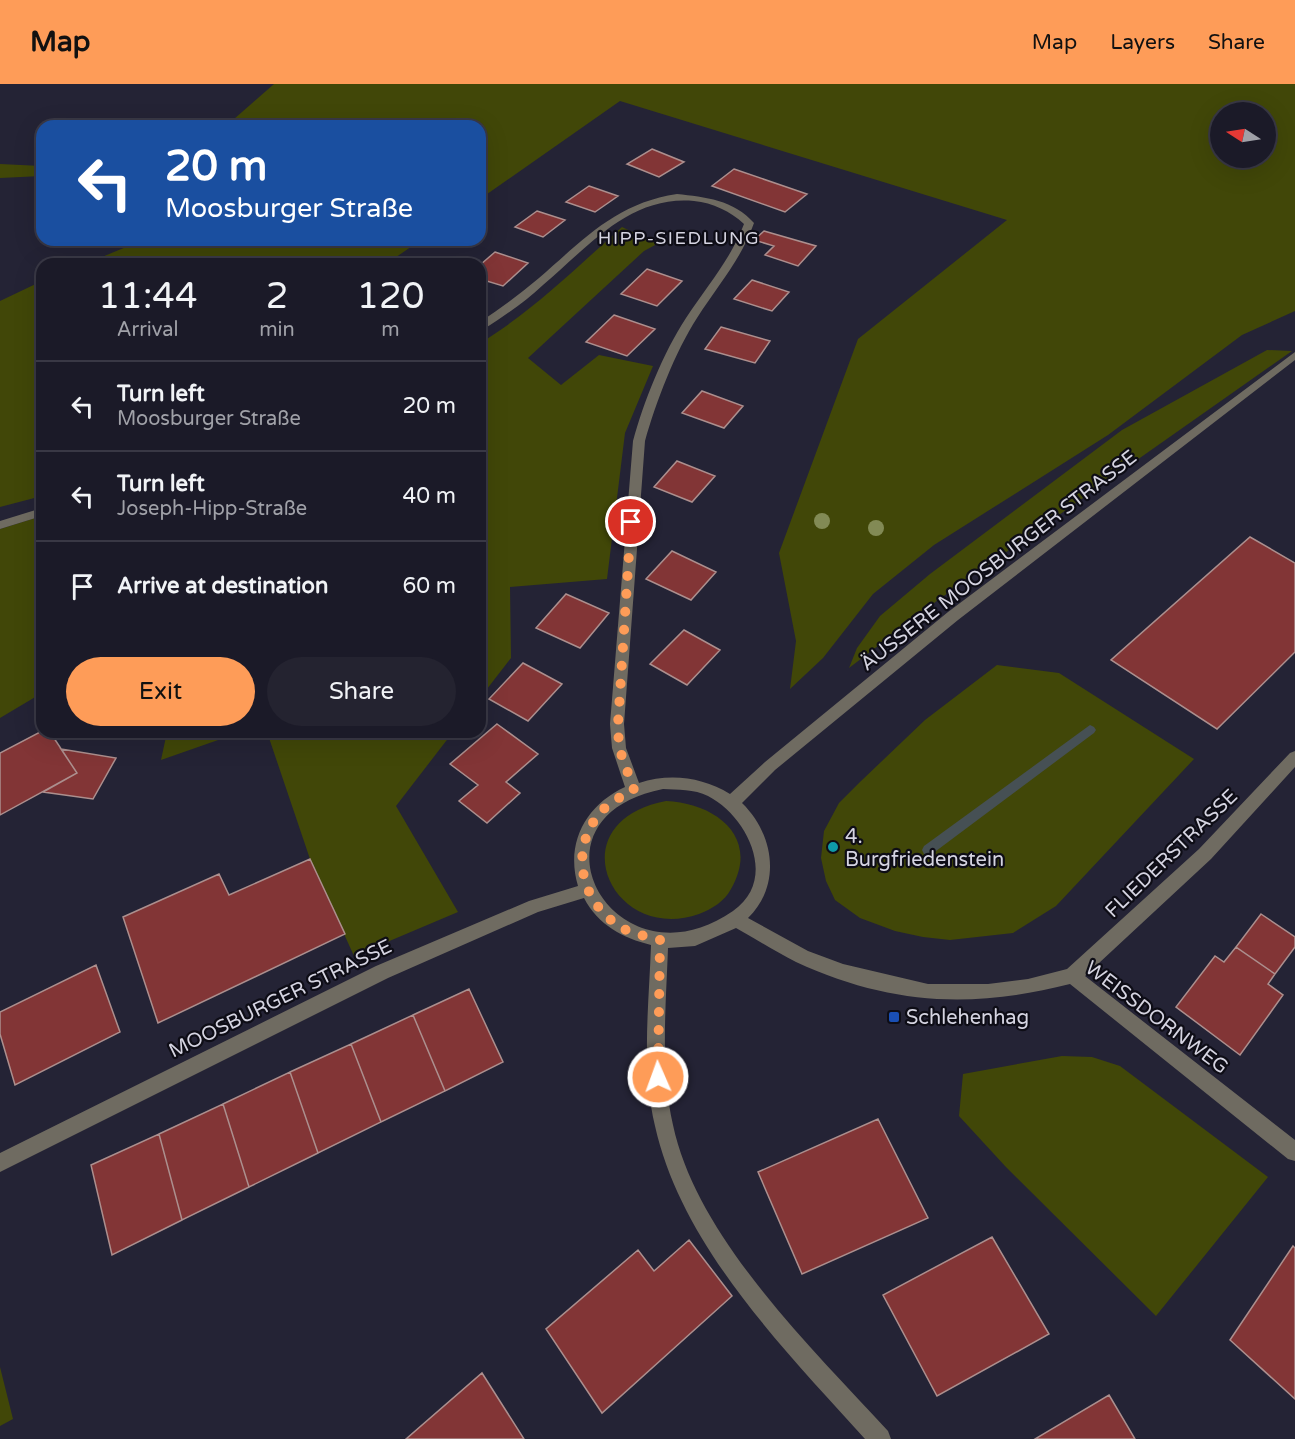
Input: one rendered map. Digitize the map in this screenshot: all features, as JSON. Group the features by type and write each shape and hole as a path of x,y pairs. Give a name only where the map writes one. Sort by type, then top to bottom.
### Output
{"street":[{"path":"486,323 540,283 610,222 641,203 671,196 691,197 728,207 739,213 749,224 740,248 690,320 647,412 639,441 631,522 618,724 619,748 634,790"},
{"name":"ÄUSSERE MOOSBURGER STRASSE","path":"731,803 770,766 953,616 1295,354"},
{"path":"0,525 36,514"},
{"name":"FLIEDERSTRASSE","path":"1072,976 1205,854 1295,757"},
{"path":"663,783 688,784 716,793 731,803 740,809 757,831 764,857 761,884 747,909 723,928 693,939 660,940 628,931 603,914 587,890 582,873 581,851 588,830 601,812 619,797 634,790 663,783"},
{"name":"MOOSBURGER STRASSE","path":"0,1162 382,972 535,906 587,890"},
{"name":"WEISSDORNWEG","path":"734,919 802,956 843,972 897,987 928,992 988,992 1028,987 1072,976 1295,1152"},
{"path":"660,940 657,1041 659,1094 673,1160 703,1222 747,1285 794,1343 880,1439"}],"green space":[{"path":"274,84 1295,84 1295,311 1242,335 1108,435 934,545 873,594 823,658 790,689 796,641 779,553 858,339 1007,220 620,101 486,195 486,120 232,120"},
{"path":"0,164 36,166 36,176 0,178"},
{"path":"622,227 657,244 644,251 528,358 561,385 599,355 653,366 625,433 607,579 510,587 511,658 486,690 486,339 536,303"},
{"path":"128,246 412,246 395,258 100,258"},
{"path":"36,284 36,498 0,507 0,301"},
{"path":"1267,350 1292,351 938,600 849,668 857,648 880,616 930,574 1122,430"},
{"path":"36,518 36,697 0,718 0,529"},
{"path":"997,665 1059,673 1194,759 1056,906 1013,933 950,940 895,931 860,918 835,900 826,881 821,858 824,831 839,803 925,720"},
{"path":"166,738 224,738 161,760"},
{"path":"269,738 448,738 396,806 458,912 354,956 310,859"},
{"path":"666,801 701,808 716,816 728,826 737,839 740,854 739,870 731,889 722,901 699,914 668,919 641,912 621,897 608,877 605,854 612,832 632,813"},
{"path":"1062,1056 1092,1057 1120,1066 1268,1177 1156,1316 1005,1166 959,1116 963,1074"},
{"path":"0,1367 13,1419 0,1426"}],"building":[{"path":"652,149 684,162 659,177 627,164"},
{"path":"734,169 807,194 785,212 712,186"},
{"path":"589,186 618,196 595,212 566,202"},
{"path":"537,211 565,220 543,237 515,227"},
{"path":"764,231 816,246 798,266 765,255 774,246 754,240"},
{"path":"495,252 528,263 503,286 486,281 486,260"},
{"path":"647,269 682,281 657,306 621,294"},
{"path":"752,280 789,292 772,311 734,299"},
{"path":"614,315 655,329 627,356 586,342"},
{"path":"721,327 770,341 755,363 705,349"},
{"path":"702,391 743,406 724,428 682,413"},
{"path":"677,461 715,476 692,502 654,487"},
{"path":"1250,537 1295,563 1295,652 1217,729 1111,660"},
{"path":"672,551 716,572 691,600 646,579"},
{"path":"566,594 609,613 580,648 536,628"},
{"path":"684,630 720,650 687,685 650,664"},
{"path":"523,663 562,684 528,721 489,699"},
{"path":"497,724 538,754 506,782 520,793 487,823 459,801 478,785 450,764 481,738 486,738 486,733"},
{"path":"36,734 36,738 54,738 77,773 0,815 0,753"},
{"path":"61,749 116,758 93,799 43,792 77,773"},
{"path":"310,859 345,934 158,1023 123,917 219,874 229,895"},
{"path":"1261,914 1295,937 1295,947 1275,974 1236,947"},
{"path":"1236,947 1275,974 1268,984 1283,995 1240,1055 1176,1007 1215,956 1224,962"},
{"path":"96,965 120,1032 15,1085 0,1034 0,1012"},
{"path":"469,989 503,1062 445,1091 413,1015"},
{"path":"413,1015 445,1091 381,1122 351,1044"},
{"path":"351,1044 381,1122 318,1153 290,1072"},
{"path":"290,1072 318,1153 249,1187 223,1104"},
{"path":"223,1104 249,1187 182,1220 159,1134"},
{"path":"878,1119 928,1218 802,1274 758,1172"},
{"path":"159,1134 182,1220 112,1255 91,1165"},
{"path":"992,1237 1049,1334 937,1396 883,1295"},
{"path":"689,1240 732,1296 602,1413 546,1329 638,1250 654,1271"},
{"path":"1293,1246 1295,1248 1295,1399 1230,1340"},
{"path":"482,1373 524,1439 406,1439"},
{"path":"1109,1395 1135,1439 1035,1439"}],"waterway":[{"path":"928,850 1090,730"}],"place":[{"name":"4. Burgfriedenstein","path":"833,847"},
{"name":"Schlehenhag","path":"894,1017"}],"district":[{"name":"HIPP-SIEDLUNG","path":"679,238"}],"route":[{"path":"631,522 618,724 619,748 634,790 619,797 601,812 588,830 581,851 582,873 589,894 603,914 628,931 660,940 658,1077"}]}
